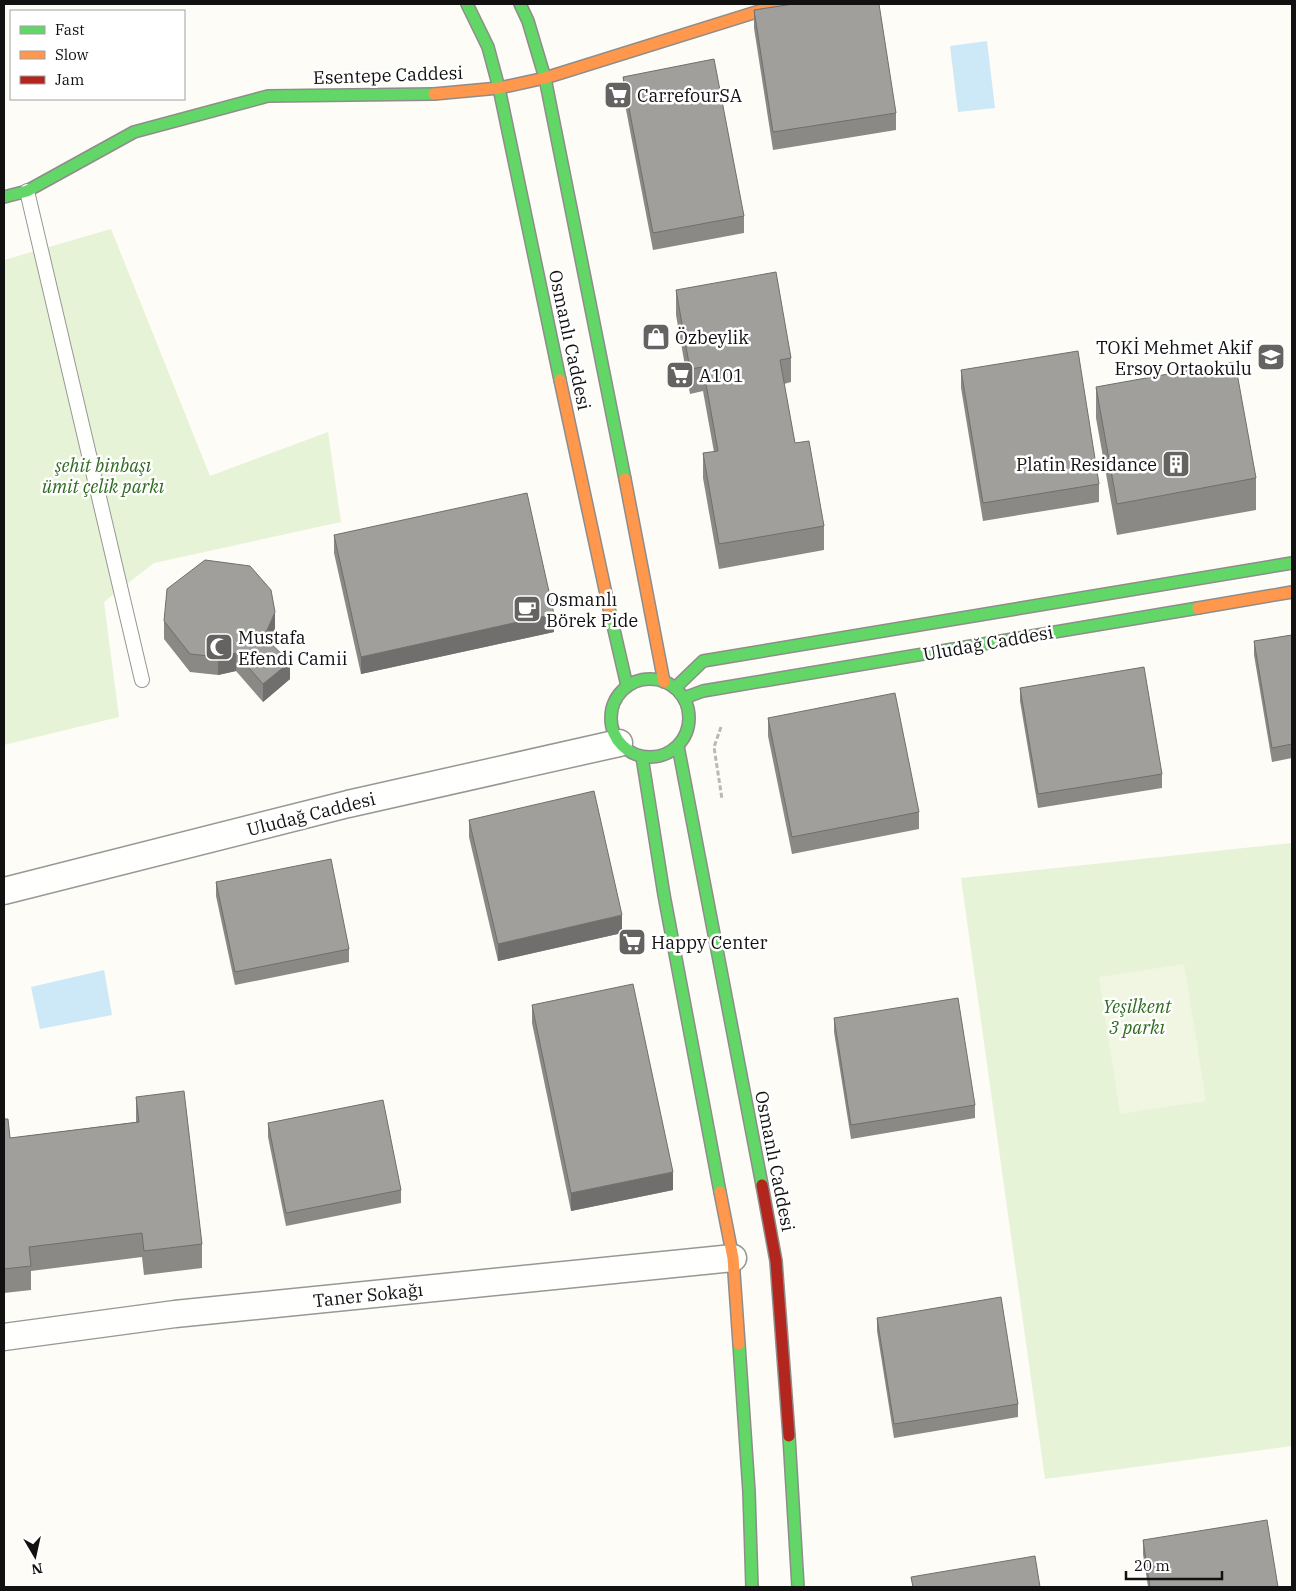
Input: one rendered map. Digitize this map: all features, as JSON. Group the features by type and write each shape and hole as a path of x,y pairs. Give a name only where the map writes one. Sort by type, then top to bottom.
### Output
{"main road":[{"name":"Osmanlı Caddesi","path":"468,4 488,47 498,88 585,499 627,686"},
{"name":"Osmanlı Caddesi","path":"520,4 528,21 545,78 609,395 664,682"},
{"name":"Esentepe Caddesi","path":"4,197 27,191 134,132 268,96 419,95 498,88 545,78 782,4"},
{"path":"675,688 703,662 1292,563"},
{"name":"Uludağ Caddesi","path":"684,698 703,691 1292,592"},
{"path":"651,679 664,682 675,688 684,698 688,710 689,723 685,736 678,746 667,754 654,757 629,752 613,732 610,719 612,707 618,695 627,686 638,680 651,679"},
{"name":"Osmanlı Caddesi","path":"678,746 776,1261 798,1587"},
{"path":"642,756 664,895 733,1258 749,1492 752,1587"}],"street":[{"name":"Uludağ Caddesi","path":"4,891 348,804 620,743"},
{"name":"Taner Sokağı","path":"4,1337 175,1314 733,1258"}],"lane":[{"path":"27,191 142,680"}],"green space":[{"name":"şehit binbaşı ümit çelik parkı","path":"111,229 210,476 328,432 341,522 154,563 104,602 119,717 4,745 4,260"},
{"name":"Yeşilkent 3 parkı","path":"1292,843 1292,1446 1045,1479 961,878"},
{"path":"1184,964 1206,1101 1120,1114 1099,977"}],"water":[{"path":"987,41 995,108 958,112 950,46"},
{"path":"104,970 112,1015 40,1029 31,987"}],"building":[{"path":"793,4 879,4 896,113 773,132 754,10"},
{"path":"714,59 744,216 653,233 623,77"},
{"path":"776,272 791,358 780,360 795,443 809,441 824,526 719,544 703,453 718,451 703,367 690,369 676,290"},
{"path":"1078,351 1099,484 983,503 961,370"},
{"name":"Platin Residance","path":"1235,362 1256,478 1117,504 1096,387"},
{"path":"527,493 554,614 361,657 334,535"},
{"name":"Mustafa Efendi Camii","path":"205,560 250,566 271,590 275,612 264,637 290,662 263,684 236,653 218,657 190,654 164,621 167,589"},
{"path":"1292,635 1292,744 1272,748 1254,641"},
{"path":"1144,667 1162,774 1038,794 1020,688"},
{"path":"895,693 919,812 792,837 768,718"},
{"path":"594,791 622,915 498,944 469,820"},
{"path":"331,859 349,949 235,972 216,882"},
{"path":"633,984 673,1172 571,1193 532,1005"},
{"path":"958,998 975,1105 851,1125 834,1018"},
{"path":"184,1091 202,1244 144,1251 142,1233 29,1247 31,1266 4,1269 4,1119 8,1119 10,1138 139,1122 136,1097"},
{"path":"383,1100 401,1190 286,1213 268,1123"},
{"path":"1001,1297 1018,1404 894,1424 877,1318"},
{"path":"1267,1520 1278,1587 1150,1587 1143,1540"},
{"path":"1035,1556 1040,1587 913,1587 911,1577"}],"traffic: fast":[{"path":"467,4 488,47 499,88 560,380"},
{"path":"520,4 528,21 545,78 625,479"},
{"path":"4,197 27,191 134,132 268,96 434,94"},
{"path":"675,688 703,661 1292,563"},
{"path":"609,608 627,686"},
{"path":"684,698 703,691 1198,608"},
{"path":"650,679 665,682 678,690 686,703 689,718 686,733 678,746 665,754 650,757 635,754 622,746 614,733 611,718 614,703 622,690 635,682 650,679"},
{"path":"678,746 762,1185"},
{"path":"642,757 664,895 720,1192"},
{"path":"739,1344 749,1492 752,1587"},
{"path":"789,1436 798,1587"}],"traffic: slow":[{"path":"434,94 499,88 545,78 782,4"},
{"path":"560,380 609,608"},
{"path":"625,479 664,682"},
{"path":"1198,608 1292,592"},
{"path":"720,1192 733,1258 739,1344"}],"traffic: jam":[{"path":"762,1185 776,1261 789,1436"}],"place":[{"name":"CarrefourSA","path":"618,95"},
{"name":"Özbeylik","path":"656,337"},
{"name":"TOKİ Mehmet Akif Ersoy Ortaokulu","path":"1271,357"},
{"name":"A101","path":"680,375"},
{"name":"Platin Residance","path":"1176,464"},
{"name":"Osmanlı Börek Pide","path":"527,609"},
{"name":"Mustafa Efendi Camii","path":"219,647"},
{"name":"Happy Center","path":"632,942"}]}
